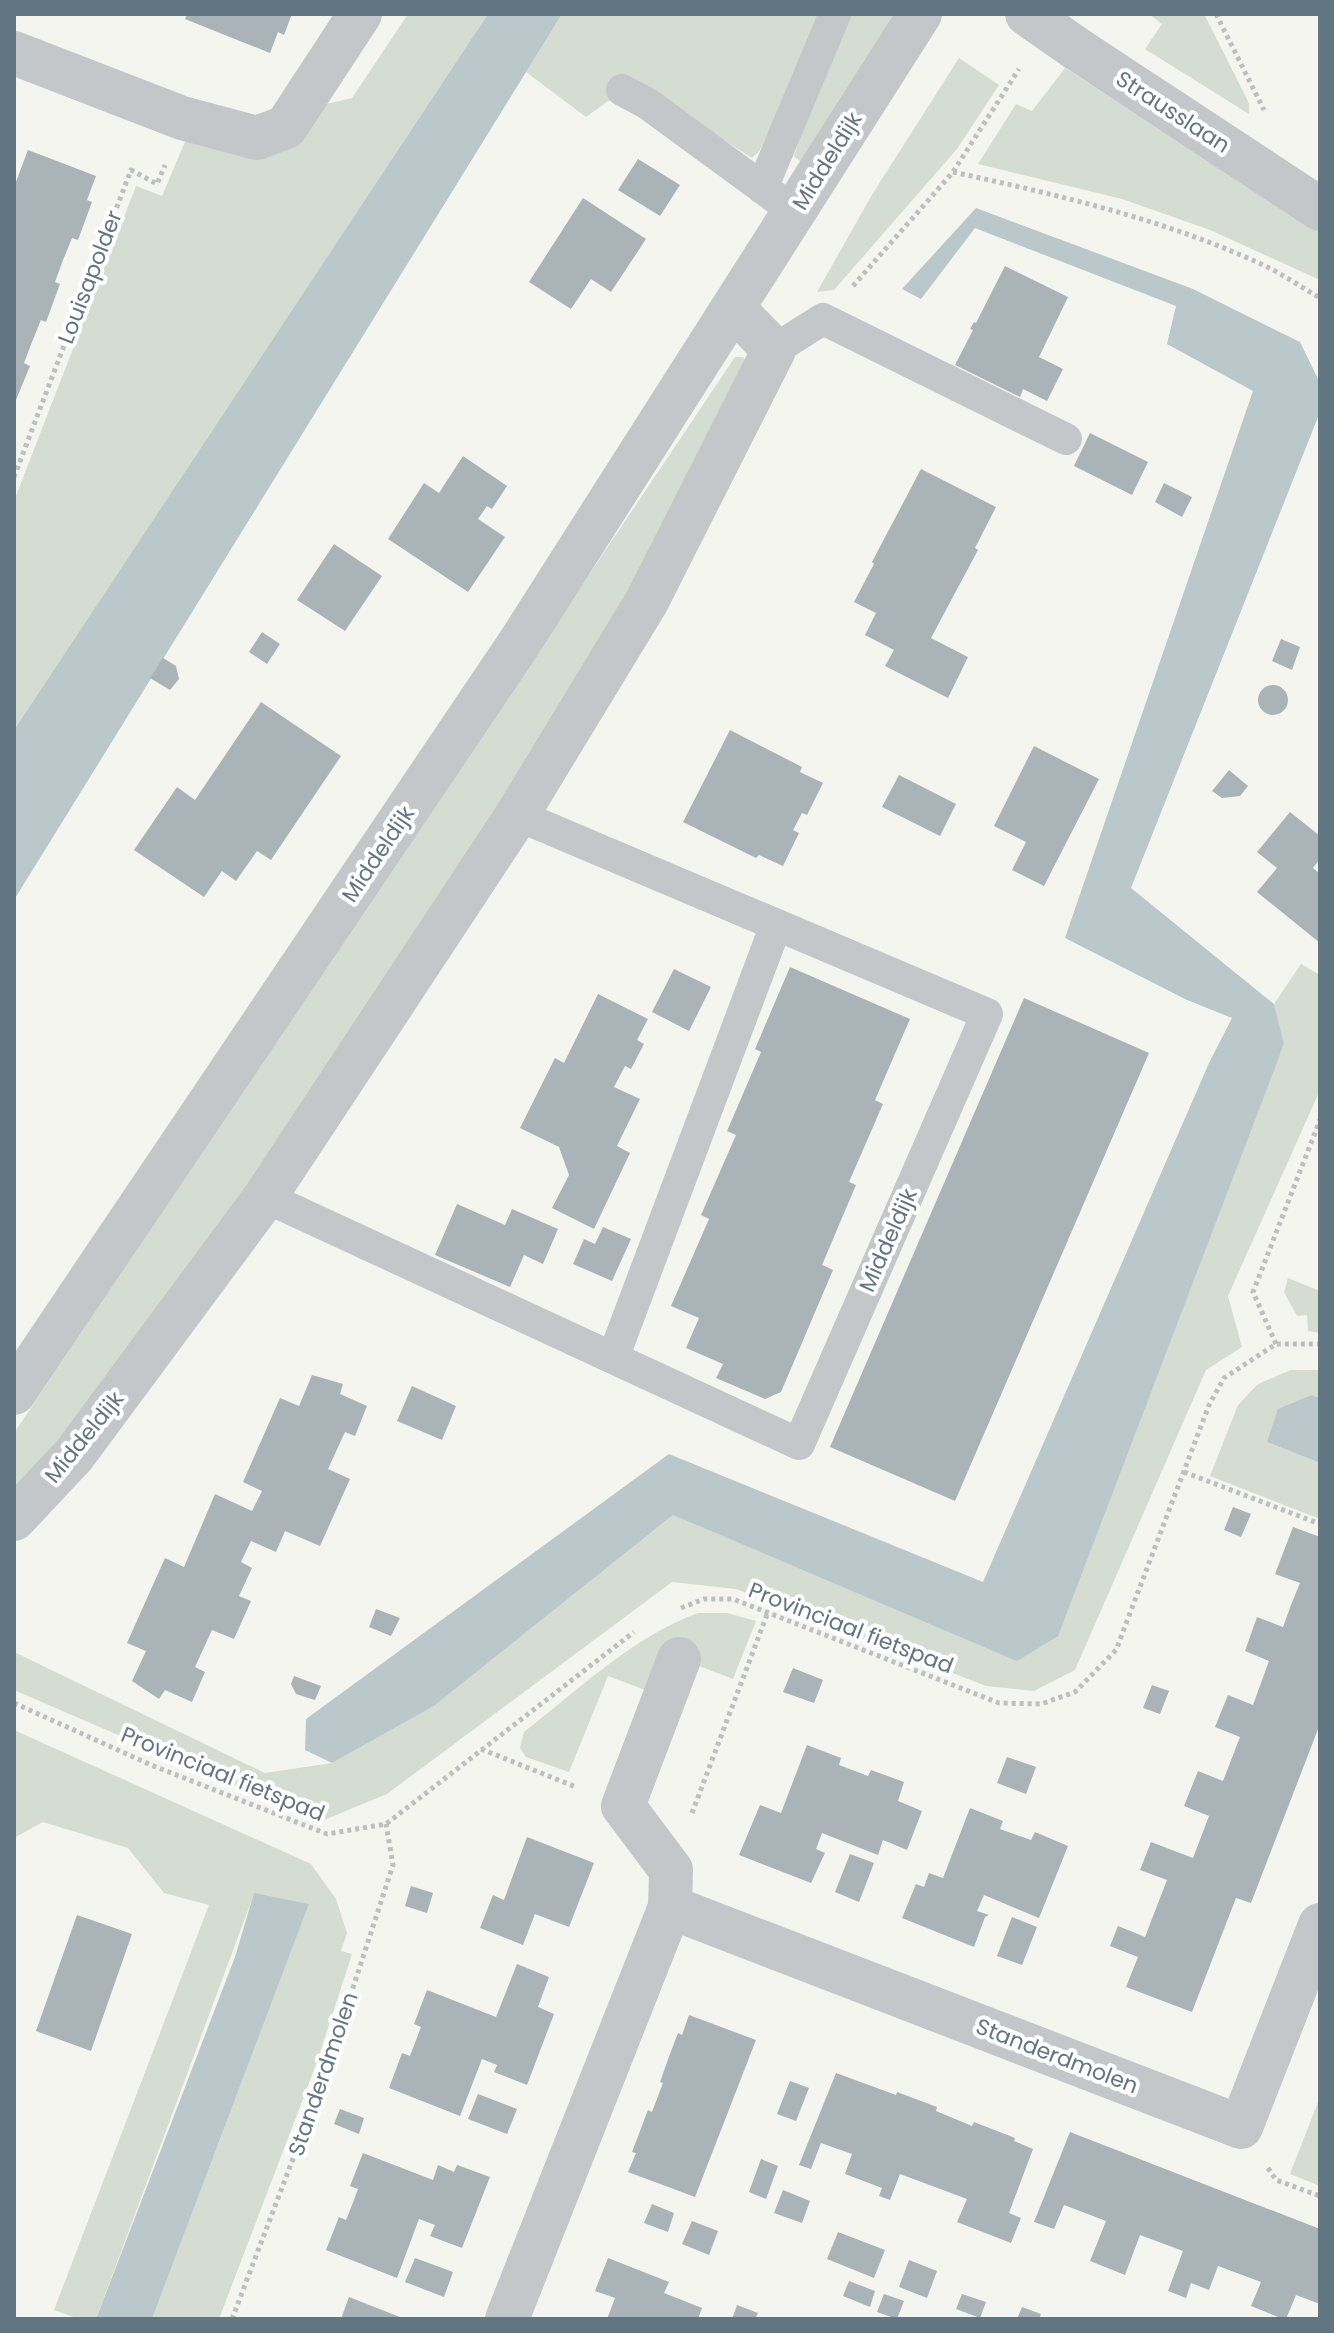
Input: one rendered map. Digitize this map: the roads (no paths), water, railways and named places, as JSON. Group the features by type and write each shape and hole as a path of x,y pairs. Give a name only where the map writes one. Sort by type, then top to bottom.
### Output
{"street":[{"path":"14,53 182,118 257,138 286,127 360,14"},
{"name":"Middeldijk","path":"14,1393 520,642 734,309 778,200 920,14"},
{"name":"Strausslaan","path":"1027,14 1320,209"},
{"path":"734,309 774,350"},
{"name":"Middeldijk","path":"14,1519 74,1455 265,1197 517,815 647,601 774,350"},
{"path":"507,2319 670,1888 623,1806 679,1659"},
{"name":"Standerdmolen","path":"670,1888 1241,2127 1320,1925"}],"lane":[{"path":"622,90 648,104 778,200 835,14"},
{"path":"774,350 823,319 1066,439"},
{"name":"Middeldijk","path":"265,1197 799,1444 987,1014 517,815"},
{"path":"613,1358 776,925"}]}
